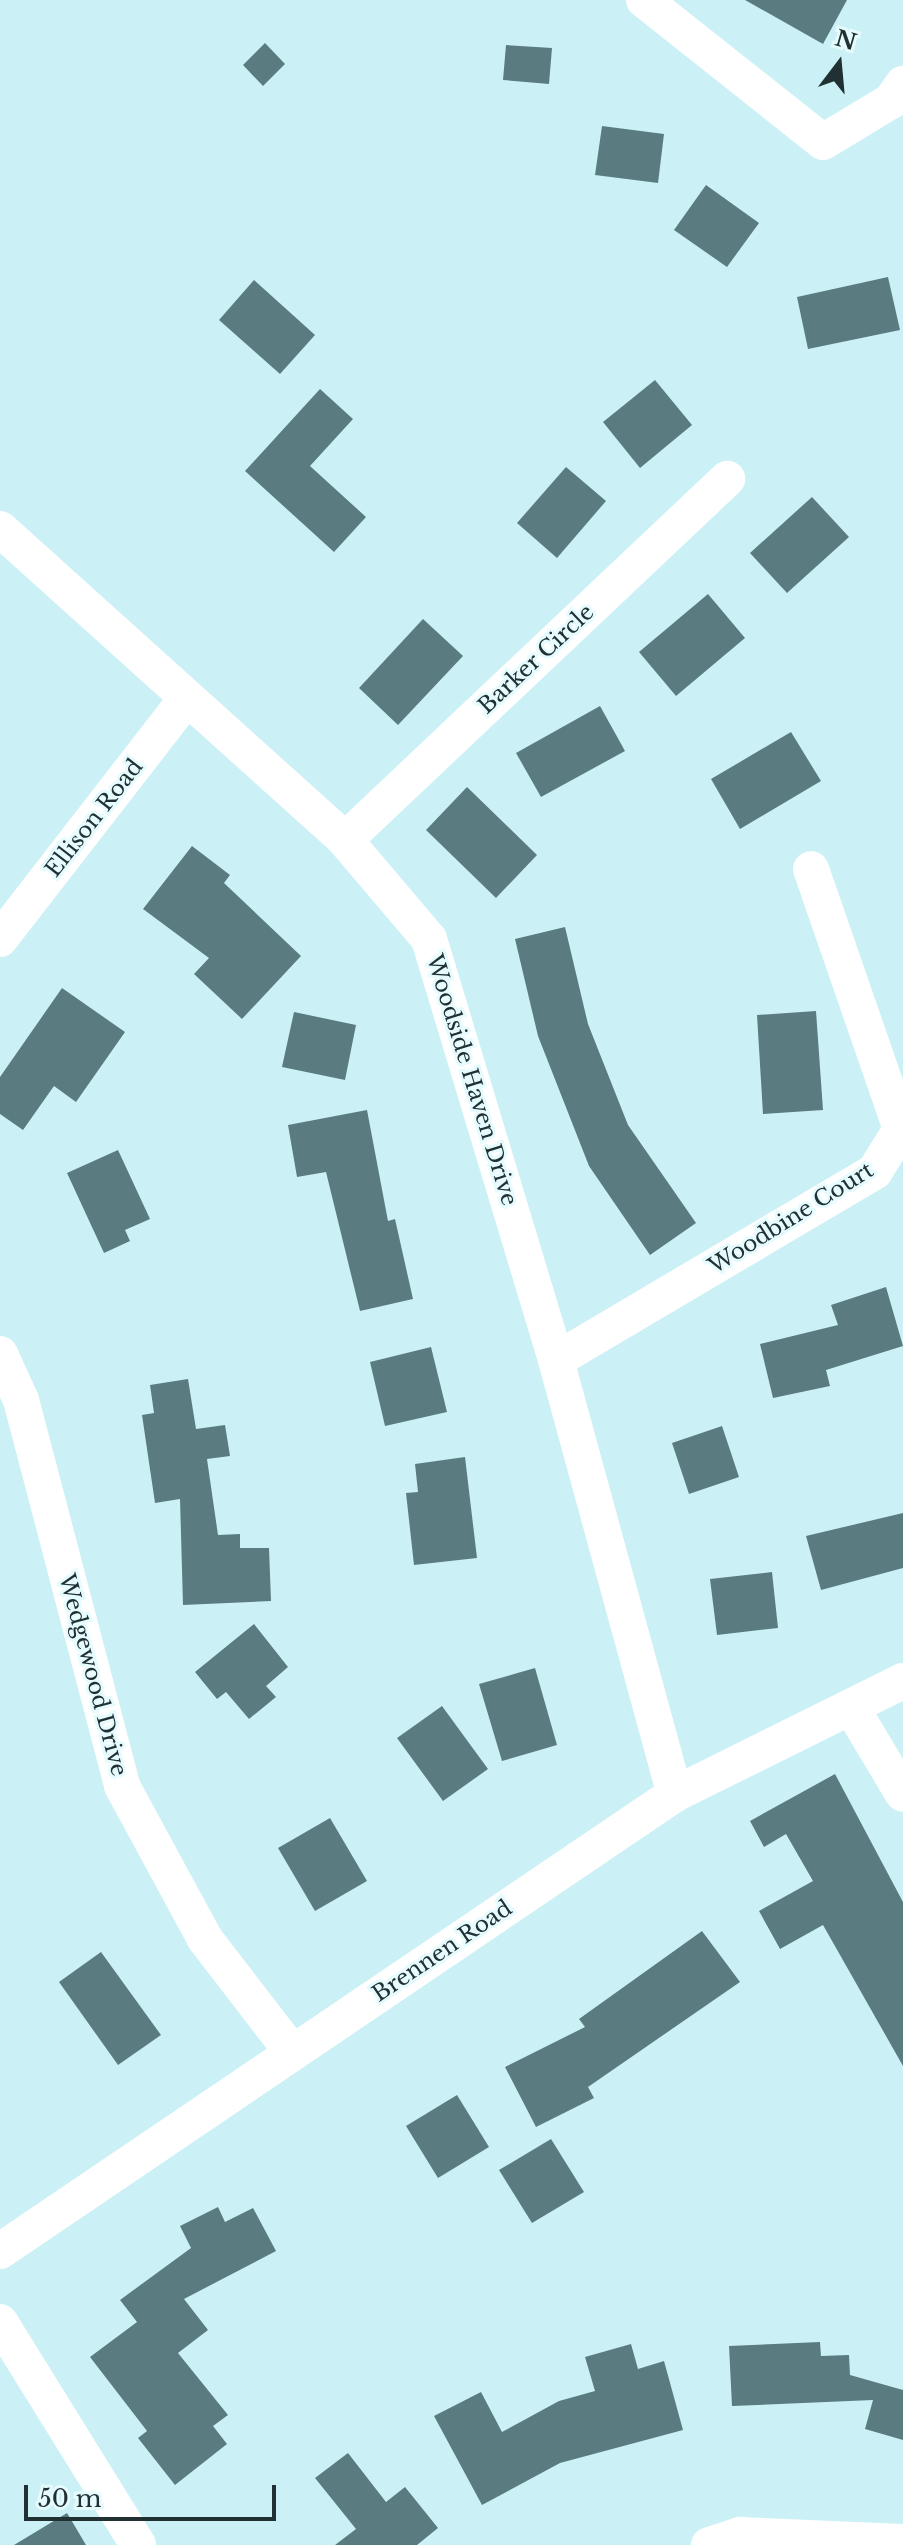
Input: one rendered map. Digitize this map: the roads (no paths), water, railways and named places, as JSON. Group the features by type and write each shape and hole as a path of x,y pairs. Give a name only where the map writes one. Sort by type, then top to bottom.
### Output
{"street":[{"path":"644,0 823,142 891,101 903,84"},
{"name":"Barker Circle","path":"345,840 727,479"},
{"name":"Woodside Haven Drive","path":"0,529 345,840 429,939 556,1360 675,1794"},
{"name":"Ellison Road","path":"0,939 187,698"},
{"name":"Woodbine Court","path":"556,1360 875,1171 901,1129 811,869"},
{"name":"Wedgewood Drive","path":"0,1354 21,1400 122,1786 205,1939 292,2052"},
{"name":"Brennen Road","path":"0,2251 675,1794 903,1681"},
{"path":"851,1707 903,1794"},
{"path":"0,2322 138,2545"},
{"path":"709,2545 740,2535 903,2542"}]}
